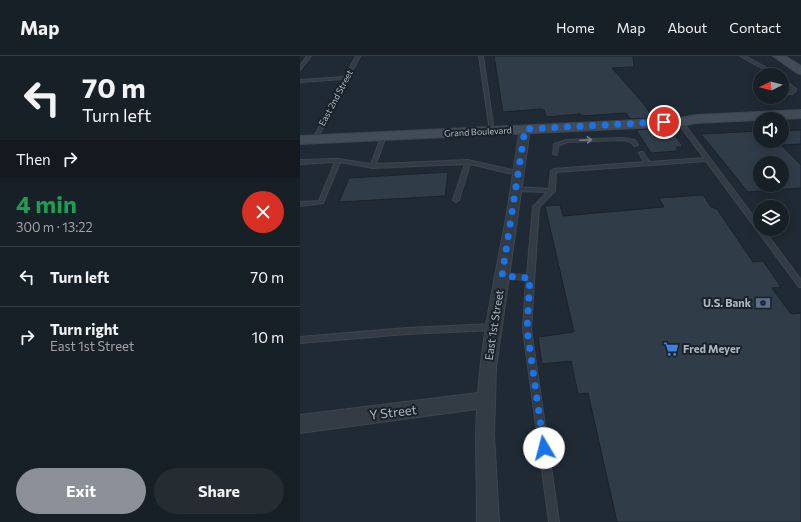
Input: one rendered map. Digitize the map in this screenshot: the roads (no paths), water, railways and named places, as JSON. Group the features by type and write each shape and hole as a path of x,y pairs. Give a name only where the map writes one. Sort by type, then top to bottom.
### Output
{"main road":[{"path":"778,56 801,71"},
{"name":"Grand Boulevard","path":"300,140 680,122 696,119 801,114"},
{"path":"789,120 801,119"},
{"name":"Grand Boulevard","path":"680,122 700,124 753,121"}],"street":[{"name":"East 1st Street","path":"488,522 486,400 488,368 493,327 511,224 525,129"},
{"name":"Y Street","path":"300,424 486,400"}],"lane":[{"path":"300,69 309,56"},
{"name":"East 2nd Street","path":"315,139 358,56"},
{"path":"481,56 492,131"},
{"path":"742,56 764,68"},
{"path":"300,81 346,78"},
{"path":"789,85 795,90 789,93"},
{"path":"664,108 669,115 680,122 801,285"},
{"path":"373,166 384,136"},
{"path":"555,154 558,144 566,141 624,139 633,141 636,145"},
{"path":"641,153 647,163"},
{"path":"554,522 527,329 536,207 552,191 554,171 707,159"},
{"path":"300,162 338,160 373,166 468,162 518,173"},
{"path":"300,204 321,202 338,160"},
{"path":"456,200 468,162"},
{"path":"515,189 552,191"},
{"path":"502,276 530,278"},
{"path":"300,340 407,331 493,327"}],"place":[{"name":"U.S. Bank","path":"763,303"},
{"name":"Fred Meyer","path":"671,349"}]}
